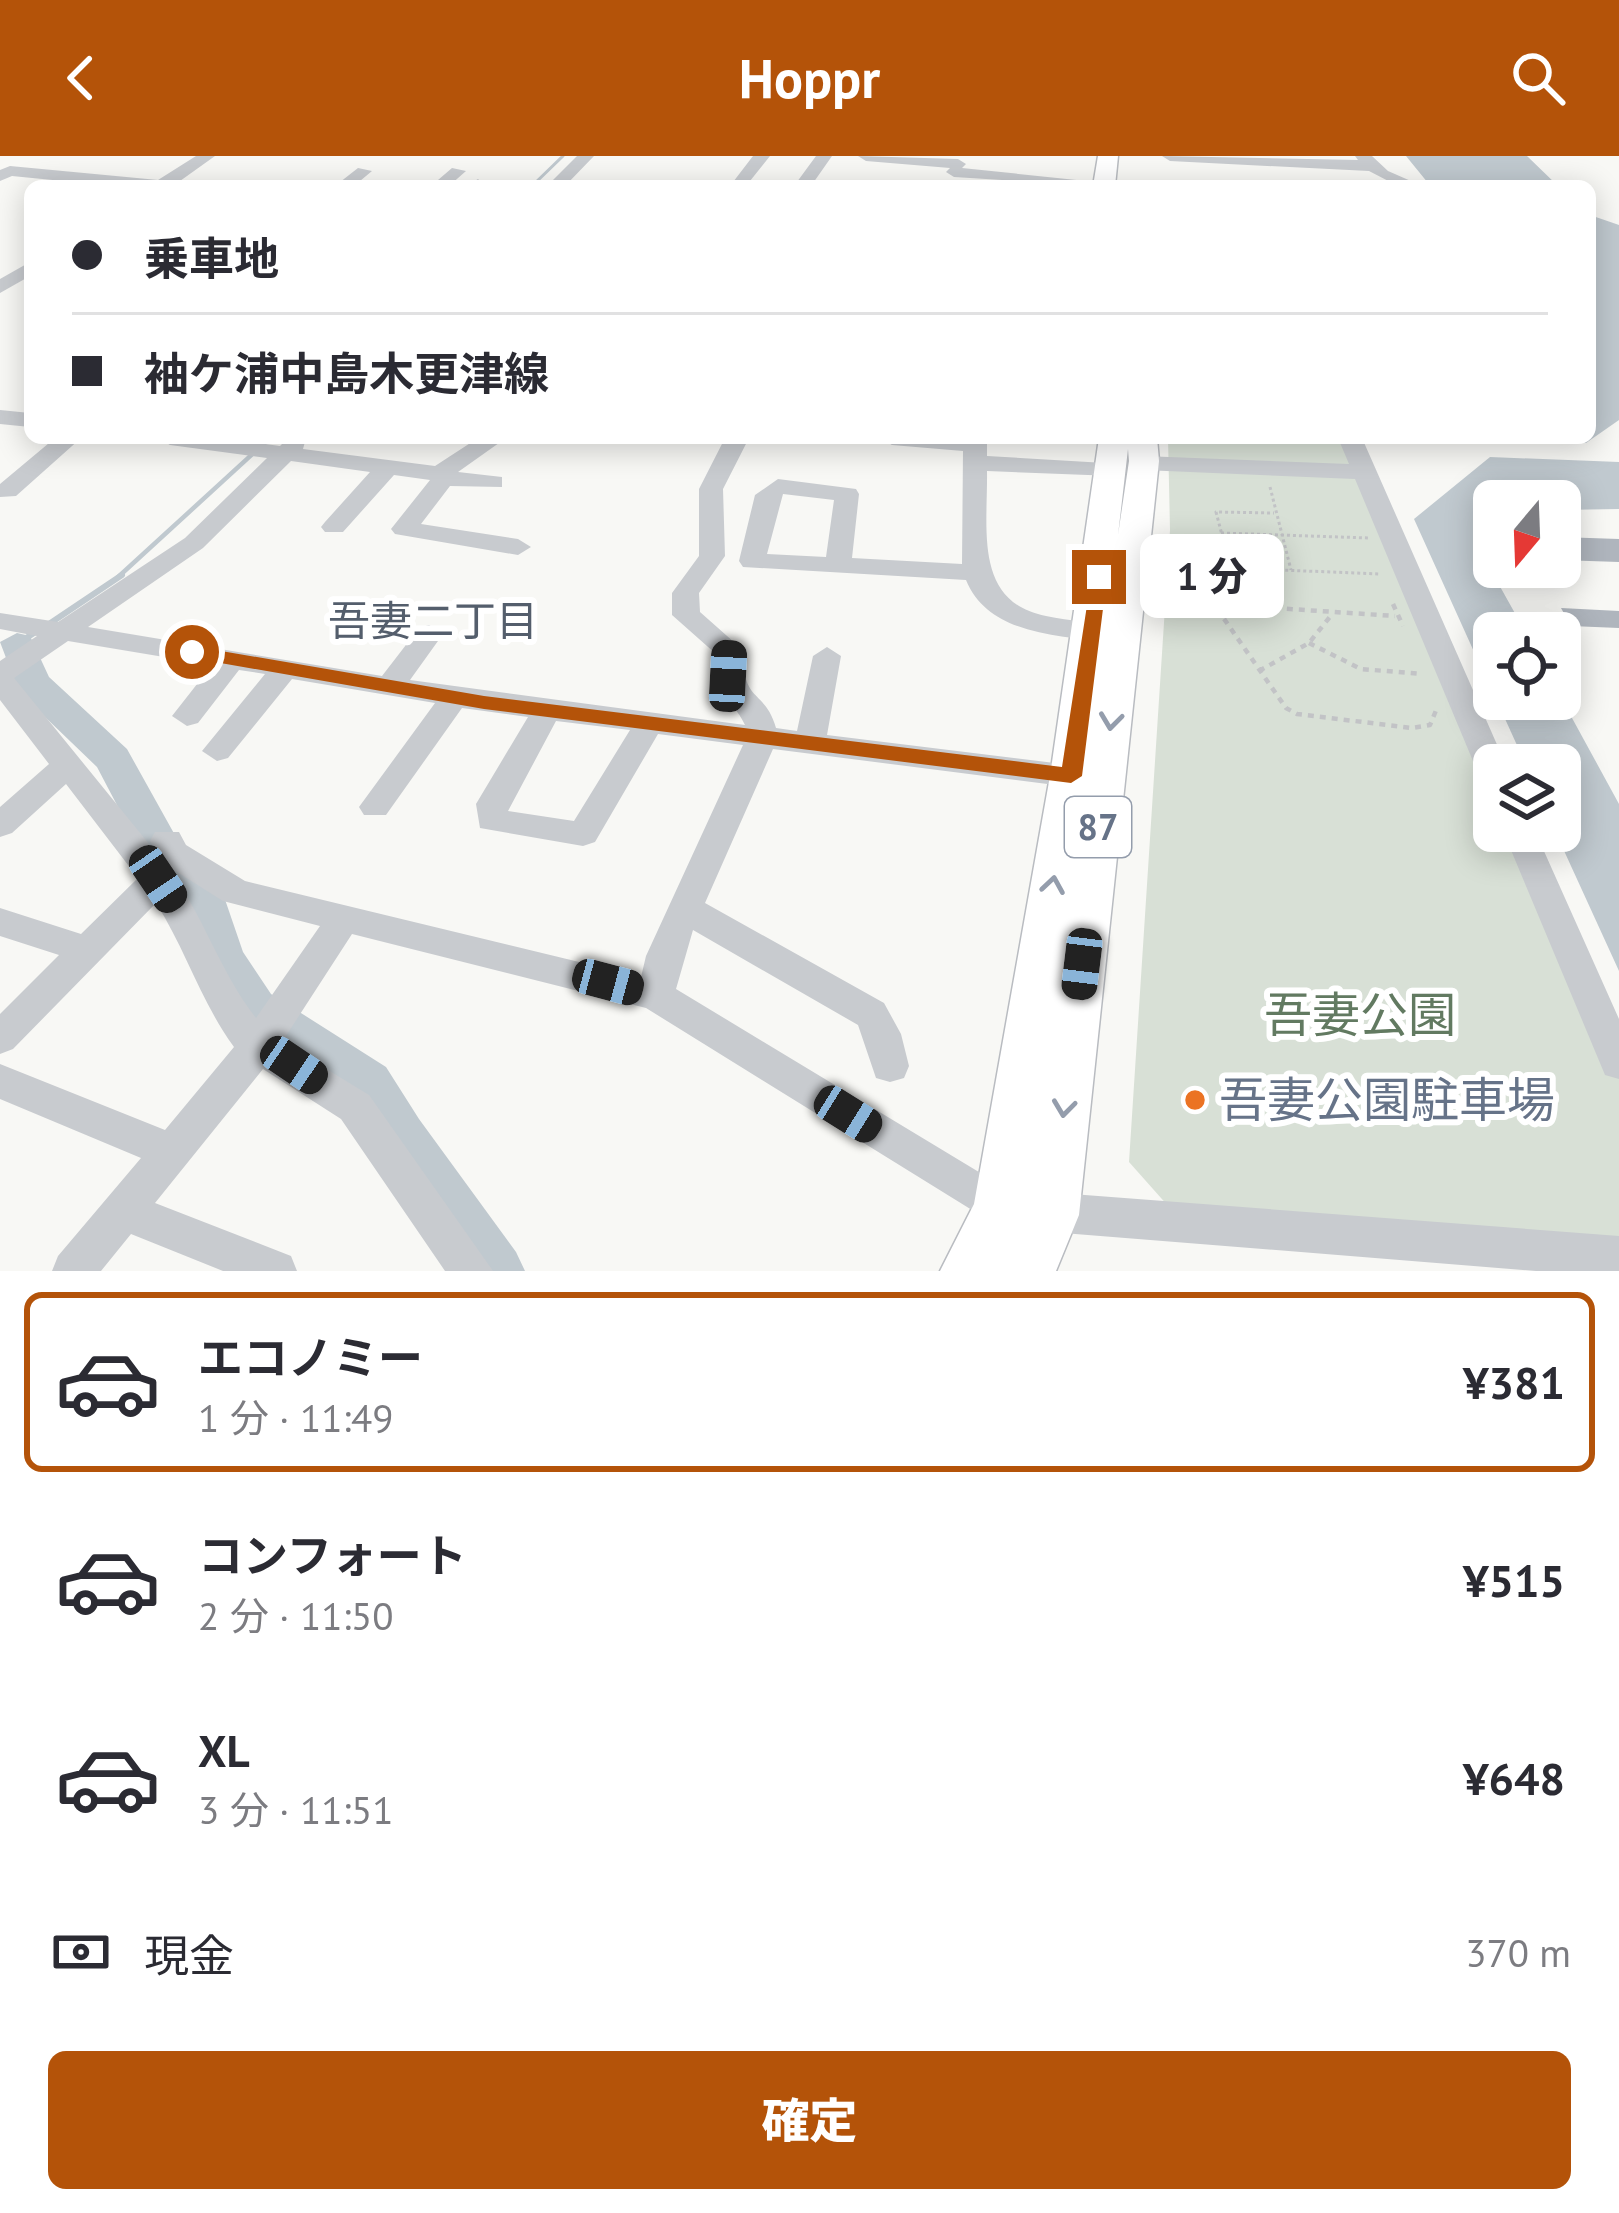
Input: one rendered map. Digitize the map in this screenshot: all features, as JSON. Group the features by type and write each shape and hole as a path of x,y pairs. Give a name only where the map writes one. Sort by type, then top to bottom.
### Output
{"main road":[{"name":"87","path":"969,1271 1026,1212 1128,452"},
{"name":"87","path":"1027,1271 1026,1212 1071,776 1106,634"}],"street":[{"path":"68,177 104,156"},
{"path":"171,180 208,156"},
{"path":"561,180 586,156"},
{"path":"740,180 762,156"},
{"path":"866,156 1011,180"},
{"path":"1170,156 1290,166 1367,161 1382,175 1397,180"},
{"path":"351,180 364,171"},
{"path":"447,180 458,171"},
{"path":"5,174 99,180"},
{"path":"7,491 62,444"},
{"path":"262,444 493,482"},
{"path":"486,444 441,476 404,529 518,547"},
{"path":"656,996 664,956 761,740 761,720 754,708 736,699 728,676 730,651 686,615 685,593 712,556 711,489 734,444"},
{"path":"938,444 1128,452 1365,472"},
{"path":"1353,444 1482,744"},
{"path":"293,446 194,543 0,677 158,879 187,922 220,1001 257,1048 294,1065 355,1107 471,1271"},
{"path":"976,449 976,574 980,587 1005,613 1025,622 1106,634"},
{"path":"334,527 388,466"},
{"path":"838,566 976,574"},
{"path":"0,621 455,698 1071,776"},
{"path":"390,686 429,634"},
{"path":"810,744 827,656"},
{"path":"187,716 232,659"},
{"path":"218,751 286,668"},
{"path":"375,807 455,698"},
{"path":"548,711 491,804 492,820 583,834 648,725"},
{"path":"0,825 70,764"},
{"path":"167,842 174,854 235,892 656,996 1026,1212 1619,1257"},
{"path":"1528,852 1619,1063"},
{"path":"0,1038 158,879"},
{"path":"686,909 872,1014 890,1066"},
{"path":"86,1268 124,1211 257,1048 343,920"},
{"path":"0,922 87,950"},
{"path":"0,1081 172,1152"},
{"path":"124,1211 275,1271"}],"path":[{"path":"1288,488 1267,487 1291,570"},
{"path":"1274,513 1216,512 1231,568 1381,574 1390,579"},
{"path":"1363,522 1381,574"},
{"path":"1221,533 1369,538"},
{"path":"1227,554 1203,553 1213,603 1258,672 1297,714 1412,728 1430,725 1438,716 1437,706"},
{"path":"1396,592 1392,599 1395,616 1408,640"},
{"path":"1213,603 1395,616"},
{"path":"1258,672 1309,643 1333,613"},
{"path":"1309,643 1361,669 1423,674"},
{"path":"1416,657 1430,690"}],"green space":[{"name":"吾妻公園","path":"1168,444 1353,444 1482,744 1473,744 1473,852 1528,852 1619,1063 1619,1257 1185,1225 1129,1162 1170,530"}],"shaded area":[{"path":"1406,156 1527,156 1552,180 1426,180"},
{"path":"1596,217 1619,225 1619,420 1596,436"},
{"path":"1490,457 1619,462 1619,509 1581,510 1581,480 1473,480 1473,588 1501,588 1514,612 1473,612 1473,650 1414,519"},
{"path":"1506,720 1573,720 1619,804 1619,971 1565,852 1581,852 1581,744 1516,744"}],"building":[{"path":"1581,538 1619,539 1619,562 1581,561"},
{"path":"1561,608 1619,611 1619,628 1581,626 1581,612"}],"waterway":[{"path":"538,180 563,156"},
{"path":"117,578 263,444"},
{"path":"49,624 122,575"},
{"path":"17,644 37,631"},
{"path":"17,644 32,683 113,759 165,857 203,894 221,957 254,1008 368,1082 400,1136 496,1271"}],"place":[{"name":"吾妻公園駐車場","path":"1195,1100"}],"district":[{"name":"吾妻二丁目","path":"433,621"}],"route":[{"path":"192,652 484,703 1071,776 1099,577"}]}
